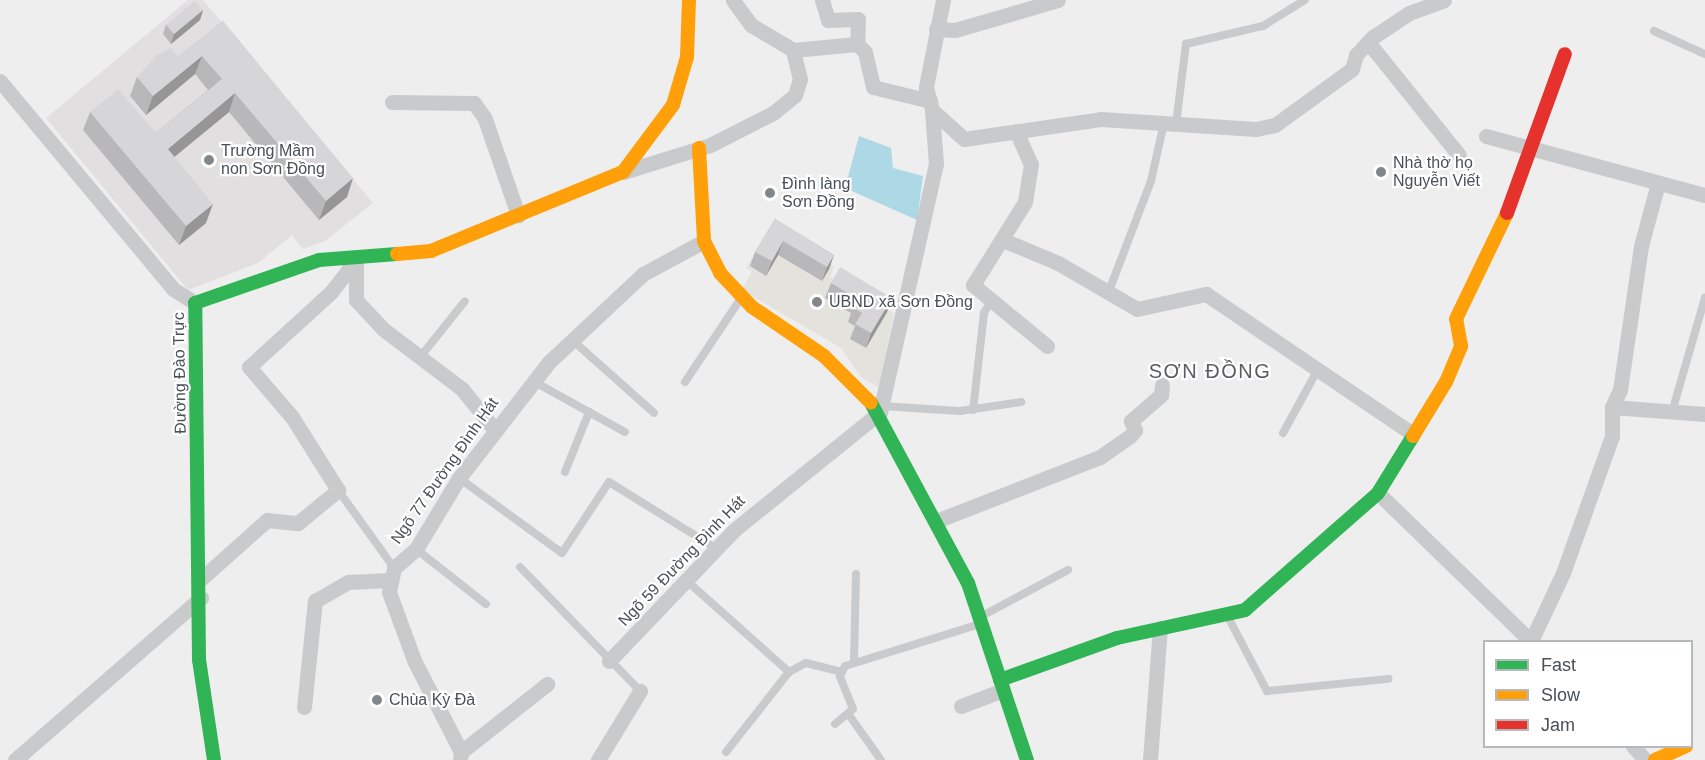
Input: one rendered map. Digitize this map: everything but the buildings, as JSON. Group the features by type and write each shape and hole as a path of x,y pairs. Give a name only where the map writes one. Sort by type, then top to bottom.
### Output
{"street":[{"name":"Đường Đào Trực","path":"214,760 199,660 201,579 195,303 319,260 356,260 431,251 622,172 674,105 687,57 689,0"},
{"path":"733,0 751,25 793,50 857,44"},
{"path":"822,0 828,20 858,19 857,44 865,52 873,87 931,106 964,140 1101,119 1170,124 1275,125 1352,69 1368,42 1422,4 1444,0"},
{"path":"880,409 924,231 936,164 931,106 926,87 943,0"},
{"path":"936,29 955,30 1058,0"},
{"path":"1368,42 1459,155"},
{"path":"622,172 699,148 773,113 795,95 800,79 793,50"},
{"path":"961,706 1001,685 1160,628 1245,610 1378,493 1446,382 1461,346 1456,320 1464,297 1533,153 1566,54"},
{"path":"0,81 173,289 195,303"},
{"path":"392,102 474,103 485,119 518,215"},
{"path":"1016,131 1031,164 1025,202 974,285 1047,346"},
{"path":"1486,136 1533,153 1705,195"},
{"path":"699,148 704,241 741,298 824,356 880,409 936,521 980,621 1027,760"},
{"path":"1531,640 1591,500 1612,436 1612,407 1620,390 1641,246 1658,183"},
{"path":"1003,240 1108,291 1137,309 1206,294 1413,434"},
{"name":"Ngõ 77 Đường Đình Hát","path":"391,574 416,549 459,478 495,430 533,381 571,339 643,274 704,241"},
{"path":"356,260 356,300 383,329 421,356 462,390 495,430"},
{"path":"201,579 267,520 298,523 339,490 292,417 249,367 331,292 356,260"},
{"path":"936,521 1100,457 1130,436 1131,421 1161,396 1162,386"},
{"path":"1612,407 1705,414"},
{"name":"Ngõ 59 Đường Đình Hát","path":"609,661 717,549 787,483 880,409"},
{"path":"1378,493 1530,640"},
{"path":"304,707 315,601 348,582 391,574 414,660 461,756 547,684"},
{"path":"15,760 201,598"},
{"path":"1150,760 1160,628"},
{"path":"598,760 640,691"},
{"path":"1634,748 1645,760"},
{"path":"1655,760 1683,748"}],"lane":[{"path":"1108,291 1151,181 1170,124 1186,44 1263,26 1305,0"},
{"path":"1654,31 1705,54"},
{"path":"685,382 741,298"},
{"path":"1672,412 1705,298"},
{"path":"421,356 465,301"},
{"path":"974,410 984,313 991,301"},
{"path":"571,339 654,413"},
{"path":"1283,433 1318,369"},
{"path":"533,381 625,432"},
{"path":"880,409 974,410 1021,402"},
{"path":"565,472 589,412"},
{"path":"459,478 562,553 609,482 717,549"},
{"path":"339,490 391,574"},
{"path":"416,549 486,604"},
{"path":"520,567 640,691"},
{"path":"842,672 854,662 980,621 1068,570"},
{"path":"854,662 856,574"},
{"path":"687,581 789,672"},
{"path":"1226,614 1267,691 1388,679"},
{"path":"726,752 789,672 806,663 842,672"},
{"path":"835,724 849,715 853,709 842,672"},
{"path":"849,715 881,760"}],"shaded area":[{"name":"Trường Mầm non Sơn Đồng","path":"188,0 203,0 373,203 325,241 303,249 292,235 258,263 188,290 46,118"},
{"name":"UBND xã Sơn Đồng","path":"770,229 834,266 830,277 894,313 879,388 861,377 841,348 742,290 752,271 746,268"}],"water":[{"path":"859,136 891,148 893,168 923,176 917,220 845,188"}],"traffic: fast":[{"path":"214,760 199,660 195,303 319,260 397,254"},
{"path":"871,403 968,583 1027,760"},
{"path":"1000,680 1117,638 1245,610 1378,493 1413,436"}],"traffic: slow":[{"path":"397,254 431,251 623,172 673,105 687,57 689,0"},
{"path":"699,148 704,241 720,273 752,307 824,356 871,403"},
{"path":"1413,436 1446,382 1461,346 1456,319 1507,213"},
{"path":"1655,760 1682,748"}],"traffic: jam":[{"path":"1507,213 1565,54"}],"place":[{"name":"Trường Mầm non Sơn Đồng","path":"209,160"},
{"name":"Nhà thờ họ Nguyễn Viết","path":"1381,172"},
{"name":"Đình làng Sơn Đồng","path":"770,193"},
{"name":"UBND xã Sơn Đồng","path":"817,302"},
{"name":"Chùa Kỳ Đà","path":"377,700"}],"district":[{"name":"SƠN ĐỒNG","path":"1210,371"}]}
